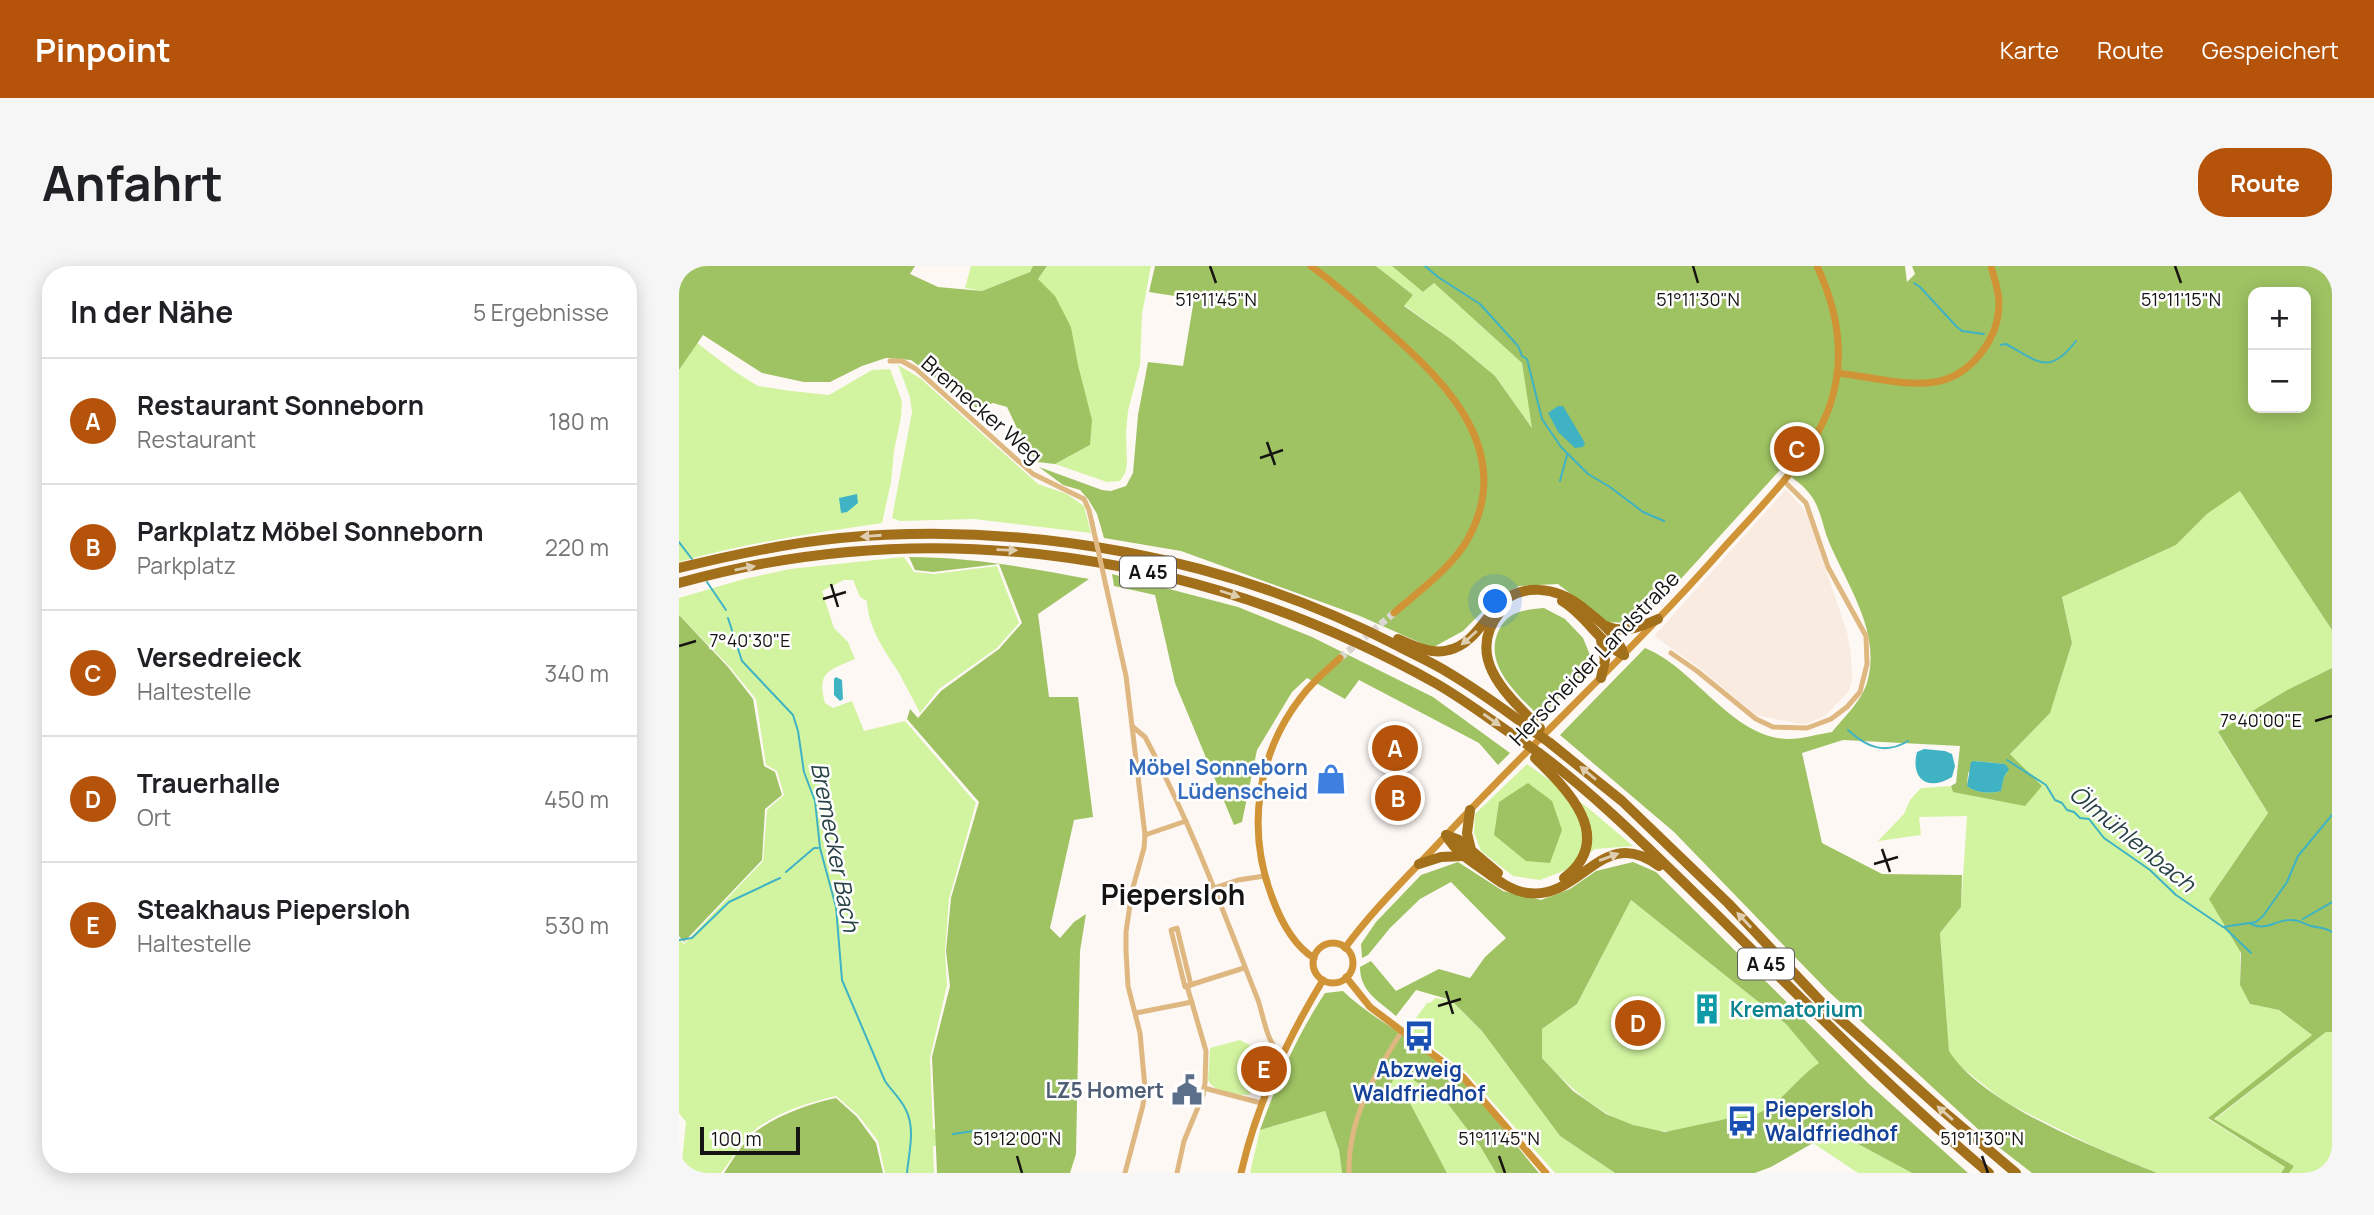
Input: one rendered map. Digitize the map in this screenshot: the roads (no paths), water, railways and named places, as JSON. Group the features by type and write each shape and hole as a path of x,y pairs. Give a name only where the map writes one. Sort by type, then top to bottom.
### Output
{"highway":[{"name":"A 45","path":"679,568 726,556 837,538 996,534 1142,555 1188,566 1266,589 1364,628 1448,672 1538,730 1622,801 1728,903 1823,1004 2016,1173"},
{"name":"A 45","path":"679,583 798,558 876,550 939,547 1053,554 1139,570 1224,592 1347,639 1438,684 1514,736 1614,814 1838,1036 1989,1173"},
{"path":"1364,628 1419,649 1431,652 1448,651 1467,641 1505,599 1522,591 1538,589 1566,596 1612,629 1630,630 1658,619"},
{"path":"1538,730 1502,688 1492,670 1486,646 1487,635 1495,618 1507,605 1520,598 1548,596 1570,607 1610,648 1624,655"},
{"path":"1605,625 1621,645 1624,655"},
{"path":"1599,636 1605,660 1601,678"},
{"path":"1446,835 1452,846 1521,886 1540,887 1556,883 1571,873 1579,864 1586,845 1586,826 1572,797 1537,755"},
{"path":"1470,810 1468,853 1500,882 1530,893 1543,893 1562,887 1605,857 1633,853 1651,860 1693,892"},
{"path":"1419,864 1468,853"}],"main road":[{"path":"1311,266 1375,319 1439,380 1468,420 1484,464 1485,483 1481,509 1468,538 1444,569 1394,612"},
{"name":"Herscheider Landstraße","path":"1345,948 1376,909 1446,835 1688,589 1802,457 1830,405 1837,373 1838,343 1835,319 1817,266"},
{"path":"1837,373 1936,382 1965,368 1984,350 1996,325 1999,302 1991,266"},
{"path":"1314,958 1303,950 1287,929 1265,876 1257,821 1259,794 1271,747 1281,727 1302,696 1340,658"},
{"path":"1328,944 1345,948 1352,964 1346,977 1334,983 1323,980 1314,970 1314,958 1319,949 1328,944"},
{"path":"1346,977 1370,1007 1463,1077 1546,1173"},
{"path":"1241,1173 1261,1103 1281,1054 1323,980"}],"street":[{"name":"Bremecker Weg","path":"890,361 902,362 916,369 1033,474 1084,499 1090,510 1126,676 1133,727 1145,737 1187,821 1259,1002 1273,1046 1281,1054"},
{"path":"1671,653 1756,719 1773,727 1807,728 1831,719 1847,707 1860,692 1867,664 1866,636 1828,566 1806,503 1783,480"},
{"path":"1125,1173 1144,1098 1143,1061 1136,1013 1128,986 1126,932 1145,835 1133,727"},
{"path":"1145,835 1187,821"},
{"path":"1214,888 1238,880 1265,876"},
{"path":"1177,1173 1184,1141 1197,1113 1204,1088 1206,1051 1194,1015 1189,986 1177,928 1171,930 1185,987 1189,986 1212,978 1244,968"},
{"path":"1136,1013 1192,1002"},
{"path":"1349,1173 1350,1147 1358,1112 1371,1082 1402,1031"},
{"path":"1204,1088 1261,1103"}],"water":[{"path":"1558,406 1563,406 1585,443 1583,447 1575,448 1558,432 1548,413"},
{"path":"857,494 858,503 847,512 841,513 839,498"},
{"path":"836,677 842,680 843,699 840,701 834,695"},
{"path":"1924,749 1952,754 1955,766 1952,777 1929,783 1919,776 1916,769 1917,752"},
{"path":"1971,762 2005,764 2009,769 2001,791 1983,792 1967,786"}],"waterway":[{"name":"Ölmühlenbach","path":"1425,266 1480,304 1518,346 1522,356 1527,359 1542,419 1561,447 1588,474 1643,512 1664,521"},
{"path":"1914,283 1962,331 1984,334"},
{"path":"2001,345 2006,344 2036,360 2051,362 2067,352 2076,341"},
{"path":"1560,481 1567,455"},
{"name":"Bremecker Bach","path":"679,542 692,559"},
{"name":"Bremecker Bach","path":"707,582 726,610"},
{"name":"Bremecker Bach","path":"728,618 742,661 793,715 804,772 815,801 820,848 836,907 842,980 885,1081 901,1101 908,1116 911,1140 907,1173"},
{"name":"Ölmühlenbach","path":"1848,730 1862,741 1876,747 1891,748 1908,741"},
{"name":"Ölmühlenbach","path":"2007,760 2046,785 2055,800 2062,803 2067,810 2080,818 2089,819 2104,838 2150,870 2176,895 2223,927 2256,922 2263,916 2287,882 2298,856 2332,815"},
{"path":"786,872 814,848 818,848"},
{"path":"679,940 692,938 729,902 780,878"},
{"path":"2303,919 2332,902"},
{"path":"2251,924 2266,926 2295,920 2332,932"},
{"path":"2224,927 2251,953"},
{"path":"953,1134 980,1130"}],"tunnel":[{"path":"1340,658 1394,613"}],"place":[{"name":"Versedreieck","path":"1797,449"},
{"name":"Restaurant Sonneborn","path":"1395,748"},
{"name":"Möbel Sonneborn Lüdenscheid","path":"1331,779"},
{"name":"Parkplatz Möbel Sonneborn","path":"1398,798"},
{"name":"Krematorium","path":"1707,1009"},
{"name":"Trauerhalle","path":"1638,1023"},
{"name":"Abzweig Waldfriedhof","path":"1419,1036"},
{"name":"Steakhaus Piepersloh","path":"1264,1069"},
{"name":"LZ5 Homert","path":"1187,1090"},
{"name":"Piepersloh Waldfriedhof","path":"1742,1121"}],"district":[{"name":"Piepersloh","path":"1173,894"}]}
